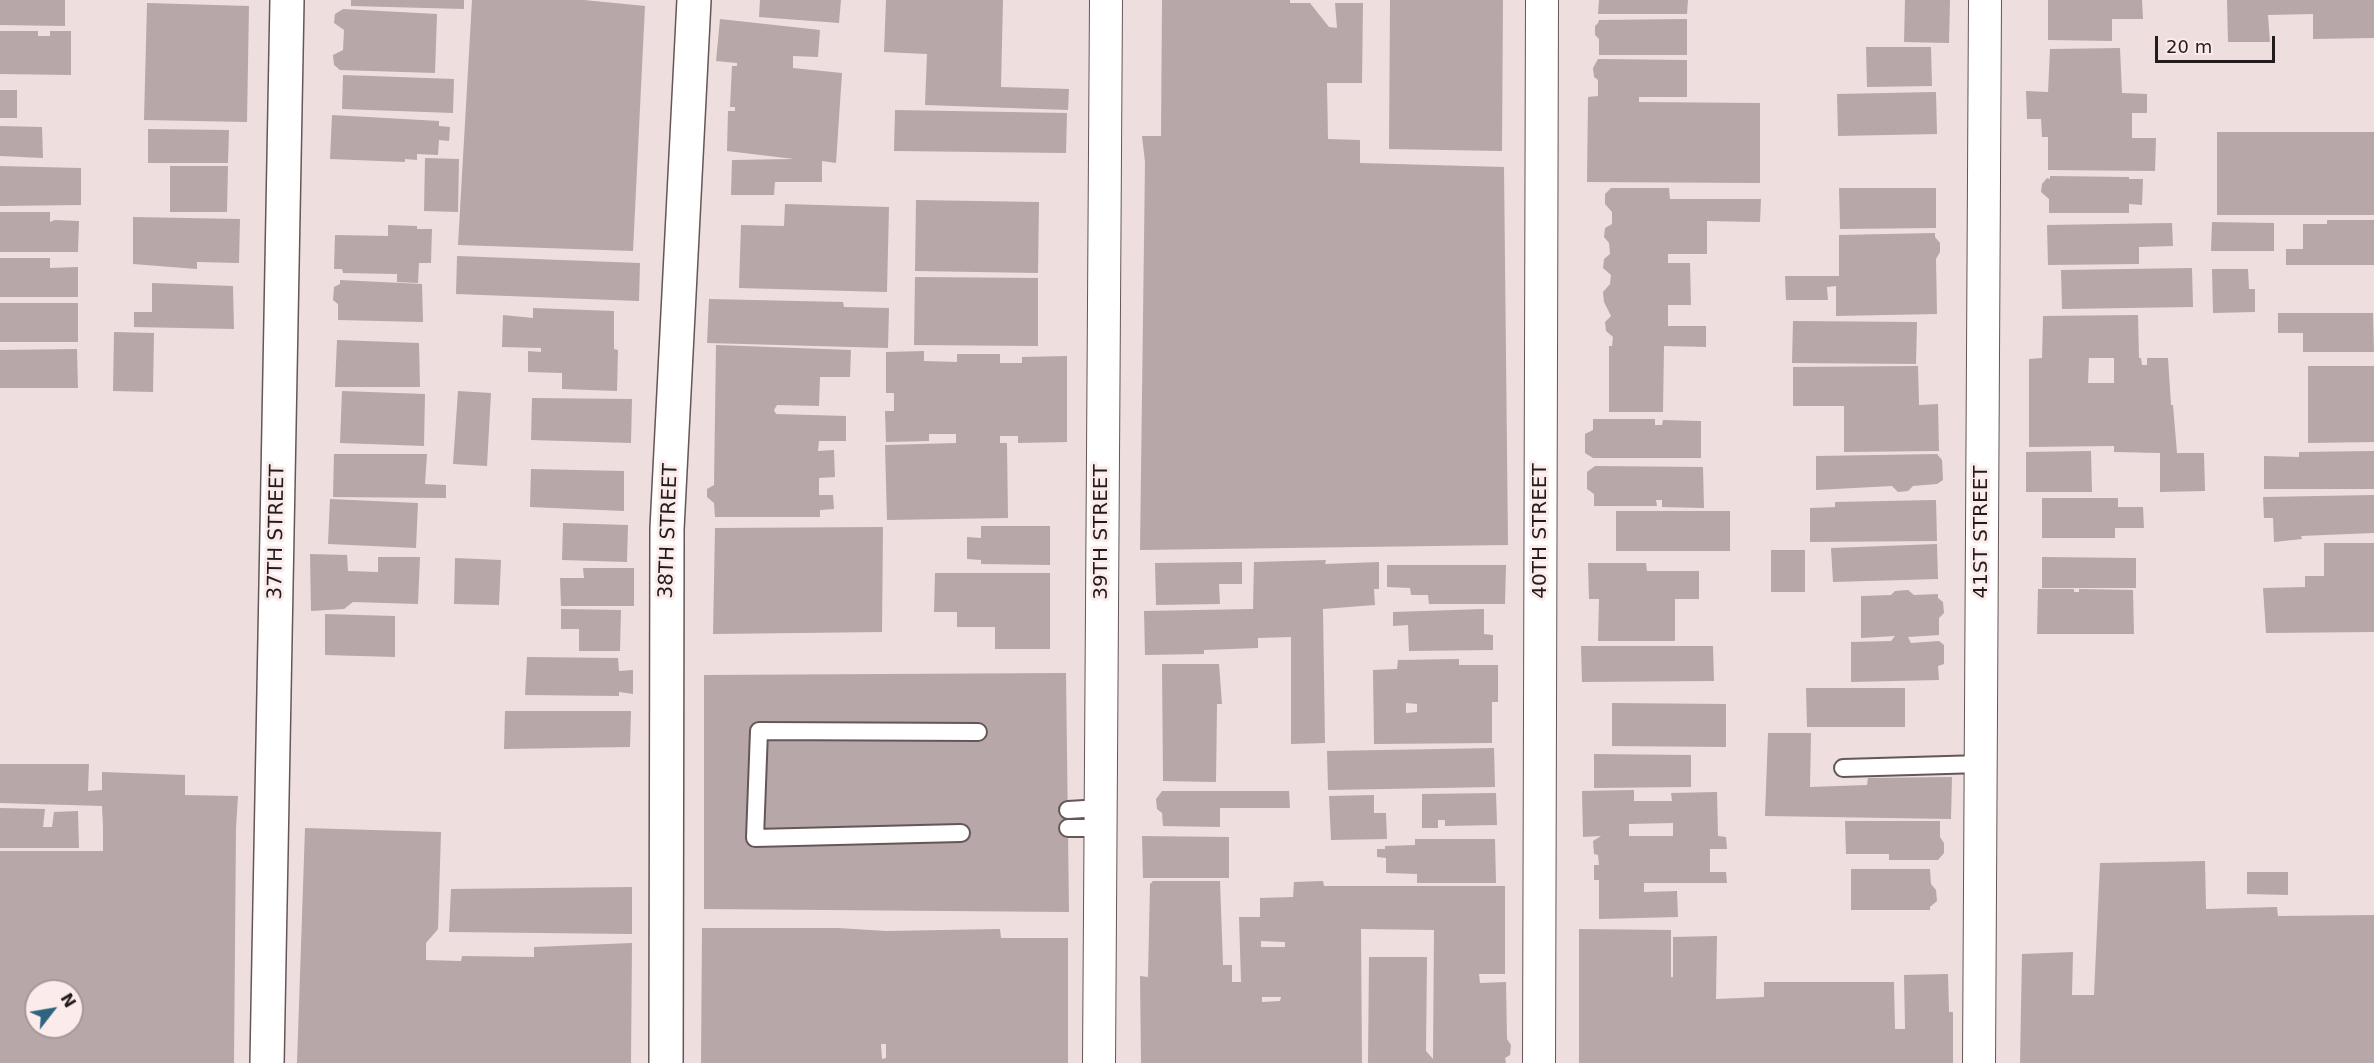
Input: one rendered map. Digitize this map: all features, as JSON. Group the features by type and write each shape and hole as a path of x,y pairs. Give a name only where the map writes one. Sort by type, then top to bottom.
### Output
{"street":[{"name":"37TH STREET","path":"267,1063 288,0"},
{"name":"38TH STREET","path":"666,1063 667,529 694,0"},
{"name":"39TH STREET","path":"1099,1063 1106,0"},
{"name":"40TH STREET","path":"1539,1063 1542,0"},
{"name":"41ST STREET","path":"1979,1063 1985,0"}],"lane":[{"path":"961,833 755,838 759,731 978,732"},
{"path":"1844,768 1981,765"},
{"path":"1068,810 1100,818"},
{"path":"1068,828 1100,818"}],"building":[{"path":"0,0 65,0 65,26 0,25"},
{"path":"351,0 464,0 464,9 351,6"},
{"path":"472,0 584,0 645,6 633,251 458,245"},
{"path":"760,0 841,0 839,23 759,17"},
{"path":"886,0 1003,0 1001,87 1069,89 1068,110 925,105 927,54 884,52"},
{"path":"1162,0 1290,0 1290,3 1310,3 1329,27 1337,28 1335,3 1363,3 1362,83 1327,83 1328,139 1360,140 1360,163 1504,167 1508,545 1140,550 1145,162 1142,136 1161,136"},
{"path":"1390,0 1503,0 1502,151 1389,149"},
{"path":"1599,0 1688,0 1687,14 1598,14"},
{"path":"1905,0 1950,0 1949,43 1904,42"},
{"path":"2048,0 2142,0 2143,19 2112,19 2112,41 2048,40"},
{"path":"2227,0 2374,0 2374,38 2313,39 2313,14 2268,15 2270,42 2228,42"},
{"path":"147,3 249,6 247,122 144,120"},
{"path":"343,9 437,14 435,73 340,70 334,65 333,55 343,50 344,30 334,23 335,14"},
{"path":"720,19 820,30 818,57 793,56 793,68 842,73 836,163 822,161 822,182 775,182 774,195 731,195 732,160 794,159 727,151 728,111 735,111 735,107 730,107 732,66 737,66 737,63 716,61"},
{"path":"1687,19 1687,55 1599,55 1599,39 1595,35 1595,26 1599,20"},
{"path":"0,31 38,31 38,36 50,36 50,31 71,31 71,75 0,74"},
{"path":"1866,47 1931,47 1932,86 1867,87"},
{"path":"2120,48 2122,93 2147,94 2147,113 2132,113 2132,138 2156,138 2155,171 2048,170 2048,137 2042,137 2041,119 2027,119 2026,91 2048,92 2050,49"},
{"path":"1598,59 1687,60 1687,97 1639,97 1639,102 1760,103 1760,183 1587,182 1588,97 1598,96 1598,80 1594,77 1593,68"},
{"path":"343,75 454,79 453,113 342,109"},
{"path":"0,90 17,90 17,118 0,118"},
{"path":"1936,92 1937,134 1838,136 1837,94"},
{"path":"895,110 1067,113 1066,153 894,151"},
{"path":"332,115 439,121 439,126 450,127 449,141 439,140 438,155 417,154 417,160 405,159 405,162 330,159"},
{"path":"0,126 42,127 43,158 0,156"},
{"path":"148,129 229,130 228,163 148,163"},
{"path":"2217,132 2374,132 2374,215 2217,215"},
{"path":"425,158 459,159 458,212 424,211"},
{"path":"0,166 81,168 81,205 0,206"},
{"path":"170,166 228,166 227,212 170,212"},
{"path":"2050,176 2143,179 2142,205 2129,204 2129,213 2049,213 2049,199 2041,192 2042,184 2047,178 2050,179"},
{"path":"1611,188 1669,188 1670,199 1761,199 1760,222 1707,221 1707,254 1668,254 1668,263 1690,263 1691,305 1668,305 1668,326 1706,326 1706,347 1664,346 1663,412 1609,412 1609,346 1612,346 1613,337 1606,331 1605,322 1611,316 1604,302 1603,292 1610,284 1611,275 1603,268 1604,259 1610,254 1609,243 1604,237 1605,228 1612,224 1612,212 1605,204 1605,194"},
{"path":"1839,188 1936,188 1936,228 1840,229"},
{"path":"916,200 1039,202 1038,273 915,271"},
{"path":"785,204 889,207 887,292 739,288 741,225 784,226"},
{"path":"0,212 50,212 50,222 55,220 79,221 78,252 0,252"},
{"path":"133,217 240,219 239,263 197,262 197,269 133,264"},
{"path":"2327,220 2374,220 2374,265 2286,265 2286,249 2303,249 2303,224 2327,224"},
{"path":"2212,222 2274,223 2274,251 2211,251"},
{"path":"2172,223 2173,246 2139,247 2139,264 2048,265 2047,225"},
{"path":"388,225 432,229 431,263 419,263 418,283 397,282 397,274 343,273 342,269 334,269 335,235 388,236"},
{"path":"1935,233 1940,243 1940,252 1936,259 1937,314 1836,316 1836,286 1827,287 1828,300 1786,300 1785,276 1839,276 1839,235"},
{"path":"457,256 640,263 639,301 456,294"},
{"path":"0,258 50,258 50,268 78,267 78,297 0,297"},
{"path":"2192,268 2193,307 2062,309 2061,270"},
{"path":"2212,269 2248,269 2249,289 2255,289 2255,312 2213,313"},
{"path":"915,277 1038,278 1038,346 914,345"},
{"path":"340,280 422,284 423,322 338,320 338,304 333,300 334,287 340,284"},
{"path":"152,283 233,286 234,329 134,327 134,312 152,312"},
{"path":"709,299 843,302 844,307 889,308 888,348 707,343"},
{"path":"0,303 78,303 78,342 0,342"},
{"path":"533,308 614,311 614,349 618,350 617,391 562,389 562,373 528,372 528,351 541,352 541,348 502,347 503,315 533,318"},
{"path":"2278,313 2373,313 2374,352 2303,352 2303,333 2278,333"},
{"path":"2138,315 2139,358 2141,358 2142,365 2147,365 2147,358 2168,358 2177,453 2204,453 2205,491 2160,492 2160,453 2114,452 2114,446 2029,447 2029,359 2042,358 2043,316","holes":["2089,358 2114,358 2114,383 2088,383"]},
{"path":"1793,321 1917,322 1916,364 1792,363"},
{"path":"114,332 154,333 153,392 113,391"},
{"path":"337,340 419,343 420,387 335,387"},
{"path":"716,345 851,350 850,377 820,377 819,406 777,405 774,410 776,414 846,416 846,441 819,441 818,451 834,450 835,477 819,478 819,495 833,495 834,509 820,510 820,517 715,517 714,503 707,497 707,489 714,485"},
{"path":"77,349 78,388 0,388 0,350"},
{"path":"924,351 924,361 957,362 957,354 1000,354 1000,363 1022,363 1022,357 1067,356 1067,442 1018,443 1018,436 1000,436 1000,443 1007,443 1008,518 887,520 885,445 956,443 956,434 929,434 929,441 886,442 885,411 894,411 894,393 886,393 886,352"},
{"path":"1918,366 1919,405 1938,404 1939,451 1844,452 1844,406 1793,406 1793,367"},
{"path":"2308,366 2374,366 2374,442 2308,443"},
{"path":"342,391 425,394 424,446 340,443"},
{"path":"458,391 491,393 487,466 453,464"},
{"path":"532,398 632,399 631,443 531,440"},
{"path":"1593,419 1655,419 1655,425 1662,425 1663,420 1701,421 1701,458 1593,458 1585,453 1585,434 1593,430"},
{"path":"2091,451 2092,492 2026,492 2026,452"},
{"path":"2374,451 2374,489 2264,489 2264,456 2299,457 2299,452"},
{"path":"334,454 427,454 425,484 446,485 446,498 333,497"},
{"path":"1937,454 1942,460 1943,480 1937,484 1913,486 1908,491 1898,492 1892,486 1816,490 1816,456"},
{"path":"1595,466 1703,467 1704,508 1662,507 1662,500 1656,500 1657,506 1594,506 1594,494 1587,489 1587,472"},
{"path":"531,469 624,471 624,511 530,507"},
{"path":"2374,495 2374,533 2301,536 2302,539 2274,542 2273,518 2264,518 2263,497"},
{"path":"2042,498 2118,498 2118,507 2143,507 2144,528 2115,528 2115,538 2042,538"},
{"path":"330,499 418,503 416,548 328,544"},
{"path":"1936,500 1937,541 1810,542 1810,508 1835,507 1835,502"},
{"path":"1616,511 1730,511 1730,551 1616,551"},
{"path":"563,523 628,525 627,562 562,560"},
{"path":"981,526 1050,526 1050,565 981,564 981,560 967,559 967,537 981,538"},
{"path":"883,527 882,632 713,634 715,528"},
{"path":"2324,543 2374,543 2374,632 2266,633 2263,588 2305,587 2305,576 2324,576"},
{"path":"1937,544 1938,579 1833,582 1831,548"},
{"path":"1771,550 1805,550 1805,592 1771,592"},
{"path":"310,554 347,555 348,571 378,572 378,557 420,557 418,604 353,602 344,609 311,611"},
{"path":"2042,557 2136,558 2136,588 2042,588"},
{"path":"455,558 501,560 499,605 454,604"},
{"path":"1326,560 1325,564 1379,562 1379,589 1374,589 1375,605 1323,609 1325,743 1291,744 1291,637 1258,638 1258,648 1204,650 1204,654 1145,655 1144,611 1253,609 1254,562"},
{"path":"1242,562 1242,584 1219,584 1220,604 1156,605 1155,563"},
{"path":"1588,563 1646,563 1647,571 1699,571 1699,599 1675,599 1675,641 1598,641 1599,599 1589,599"},
{"path":"1387,565 1506,565 1505,604 1429,604 1428,595 1411,595 1410,588 1387,587"},
{"path":"583,568 634,568 634,606 561,606 560,578 584,578"},
{"path":"935,573 1050,573 1050,649 995,649 995,627 957,627 957,612 934,612"},
{"path":"2038,589 2074,589 2074,592 2079,592 2079,589 2133,590 2134,634 2037,634"},
{"path":"1908,590 1914,595 1938,594 1938,598 1943,602 1944,613 1939,618 1939,635 1908,637 1911,643 1939,641 1944,645 1944,664 1938,666 1939,680 1851,682 1851,642 1891,641 1895,636 1861,638 1861,596 1891,595 1895,591"},
{"path":"561,609 621,610 620,651 579,651 579,629 561,629"},
{"path":"1484,609 1484,634 1493,635 1493,650 1409,651 1408,625 1393,626 1393,612"},
{"path":"325,614 395,616 395,657 325,655"},
{"path":"1581,646 1713,646 1714,681 1582,682"},
{"path":"527,657 618,658 619,671 633,670 633,694 619,692 619,696 525,695"},
{"path":"1459,659 1459,665 1498,665 1498,702 1492,702 1492,743 1374,744 1373,670 1397,669 1398,660","holes":["1406,703 1417,704 1417,712 1406,713"]},
{"path":"1162,664 1219,664 1222,704 1217,704 1216,782 1163,781"},
{"path":"1066,673 1069,912 704,909 704,675"},
{"path":"1806,688 1905,688 1905,727 1807,727"},
{"path":"1612,703 1726,704 1726,747 1612,746"},
{"path":"505,711 631,711 630,747 504,749"},
{"path":"1768,733 1811,733 1810,787 1867,785 1868,778 1952,777 1951,819 1765,816"},
{"path":"1494,748 1495,787 1328,790 1327,751"},
{"path":"1594,754 1691,755 1691,787 1594,788"},
{"path":"0,764 89,764 88,791 102,790 102,772 185,775 185,795 238,796 234,1063 0,1063 0,851 103,851 102,806 0,803"},
{"path":"1634,790 1634,801 1672,801 1671,793 1717,792 1718,836 1726,837 1727,849 1710,849 1710,872 1726,872 1727,883 1644,883 1644,892 1677,891 1678,917 1599,919 1599,880 1594,880 1594,865 1599,865 1598,855 1594,854 1593,841 1601,836 1583,837 1582,791","holes":["1673,823 1673,836 1629,836 1629,824"]},
{"path":"1162,791 1289,791 1290,808 1220,808 1220,827 1163,826 1162,813 1157,809 1156,799"},
{"path":"1496,793 1497,825 1445,826 1445,820 1438,820 1438,828 1422,828 1422,794"},
{"path":"1374,795 1374,813 1386,813 1387,839 1331,840 1329,796"},
{"path":"0,808 45,809 43,827 52,827 54,812 78,811 79,848 0,848"},
{"path":"1845,821 1940,821 1940,837 1944,843 1944,853 1938,860 1889,860 1889,854 1846,854"},
{"path":"305,828 441,832 438,929 426,943 426,960 461,961 462,956 534,957 534,947 632,943 631,1063 297,1063"},
{"path":"1142,836 1229,837 1229,878 1143,878"},
{"path":"1415,839 1495,839 1496,883 1417,883 1417,874 1386,873 1386,858 1377,857 1377,849 1385,849 1385,846 1415,845"},
{"path":"2205,861 2206,909 2277,907 2278,916 2374,915 2374,1063 2020,1063 2022,954 2073,952 2072,995 2094,995 2100,863"},
{"path":"1851,869 1930,869 1931,884 1936,890 1937,901 1930,907 1930,910 1851,910"},
{"path":"2247,872 2288,872 2288,895 2247,894"},
{"path":"1153,881 1220,881 1223,965 1232,965 1232,982 1241,982 1239,917 1260,917 1260,898 1293,897 1294,882 1323,881 1324,886 1505,886 1505,974 1479,974 1480,983 1506,982 1507,1039 1511,1045 1510,1055 1505,1058 1506,1063 1368,1063 1369,957 1427,957 1426,1051 1433,1059 1434,930 1361,929 1362,1063 1141,1063 1140,976 1148,977 1150,884","holes":["1261,941 1285,942 1285,947 1261,947","1262,997 1281,997 1280,1001 1262,1002"]},
{"path":"632,887 632,934 449,932 451,889"},
{"path":"702,928 838,928 886,931 1000,929 1001,938 1068,938 1068,1063 701,1063","holes":["881,1044 886,1044 886,1058 882,1059"]},
{"path":"1579,929 1671,930 1671,977 1673,977 1673,937 1717,936 1716,999 1764,997 1764,982 1894,982 1895,1029 1905,1029 1904,975 1948,974 1949,1012 1953,1012 1953,1063 1579,1063"}]}
